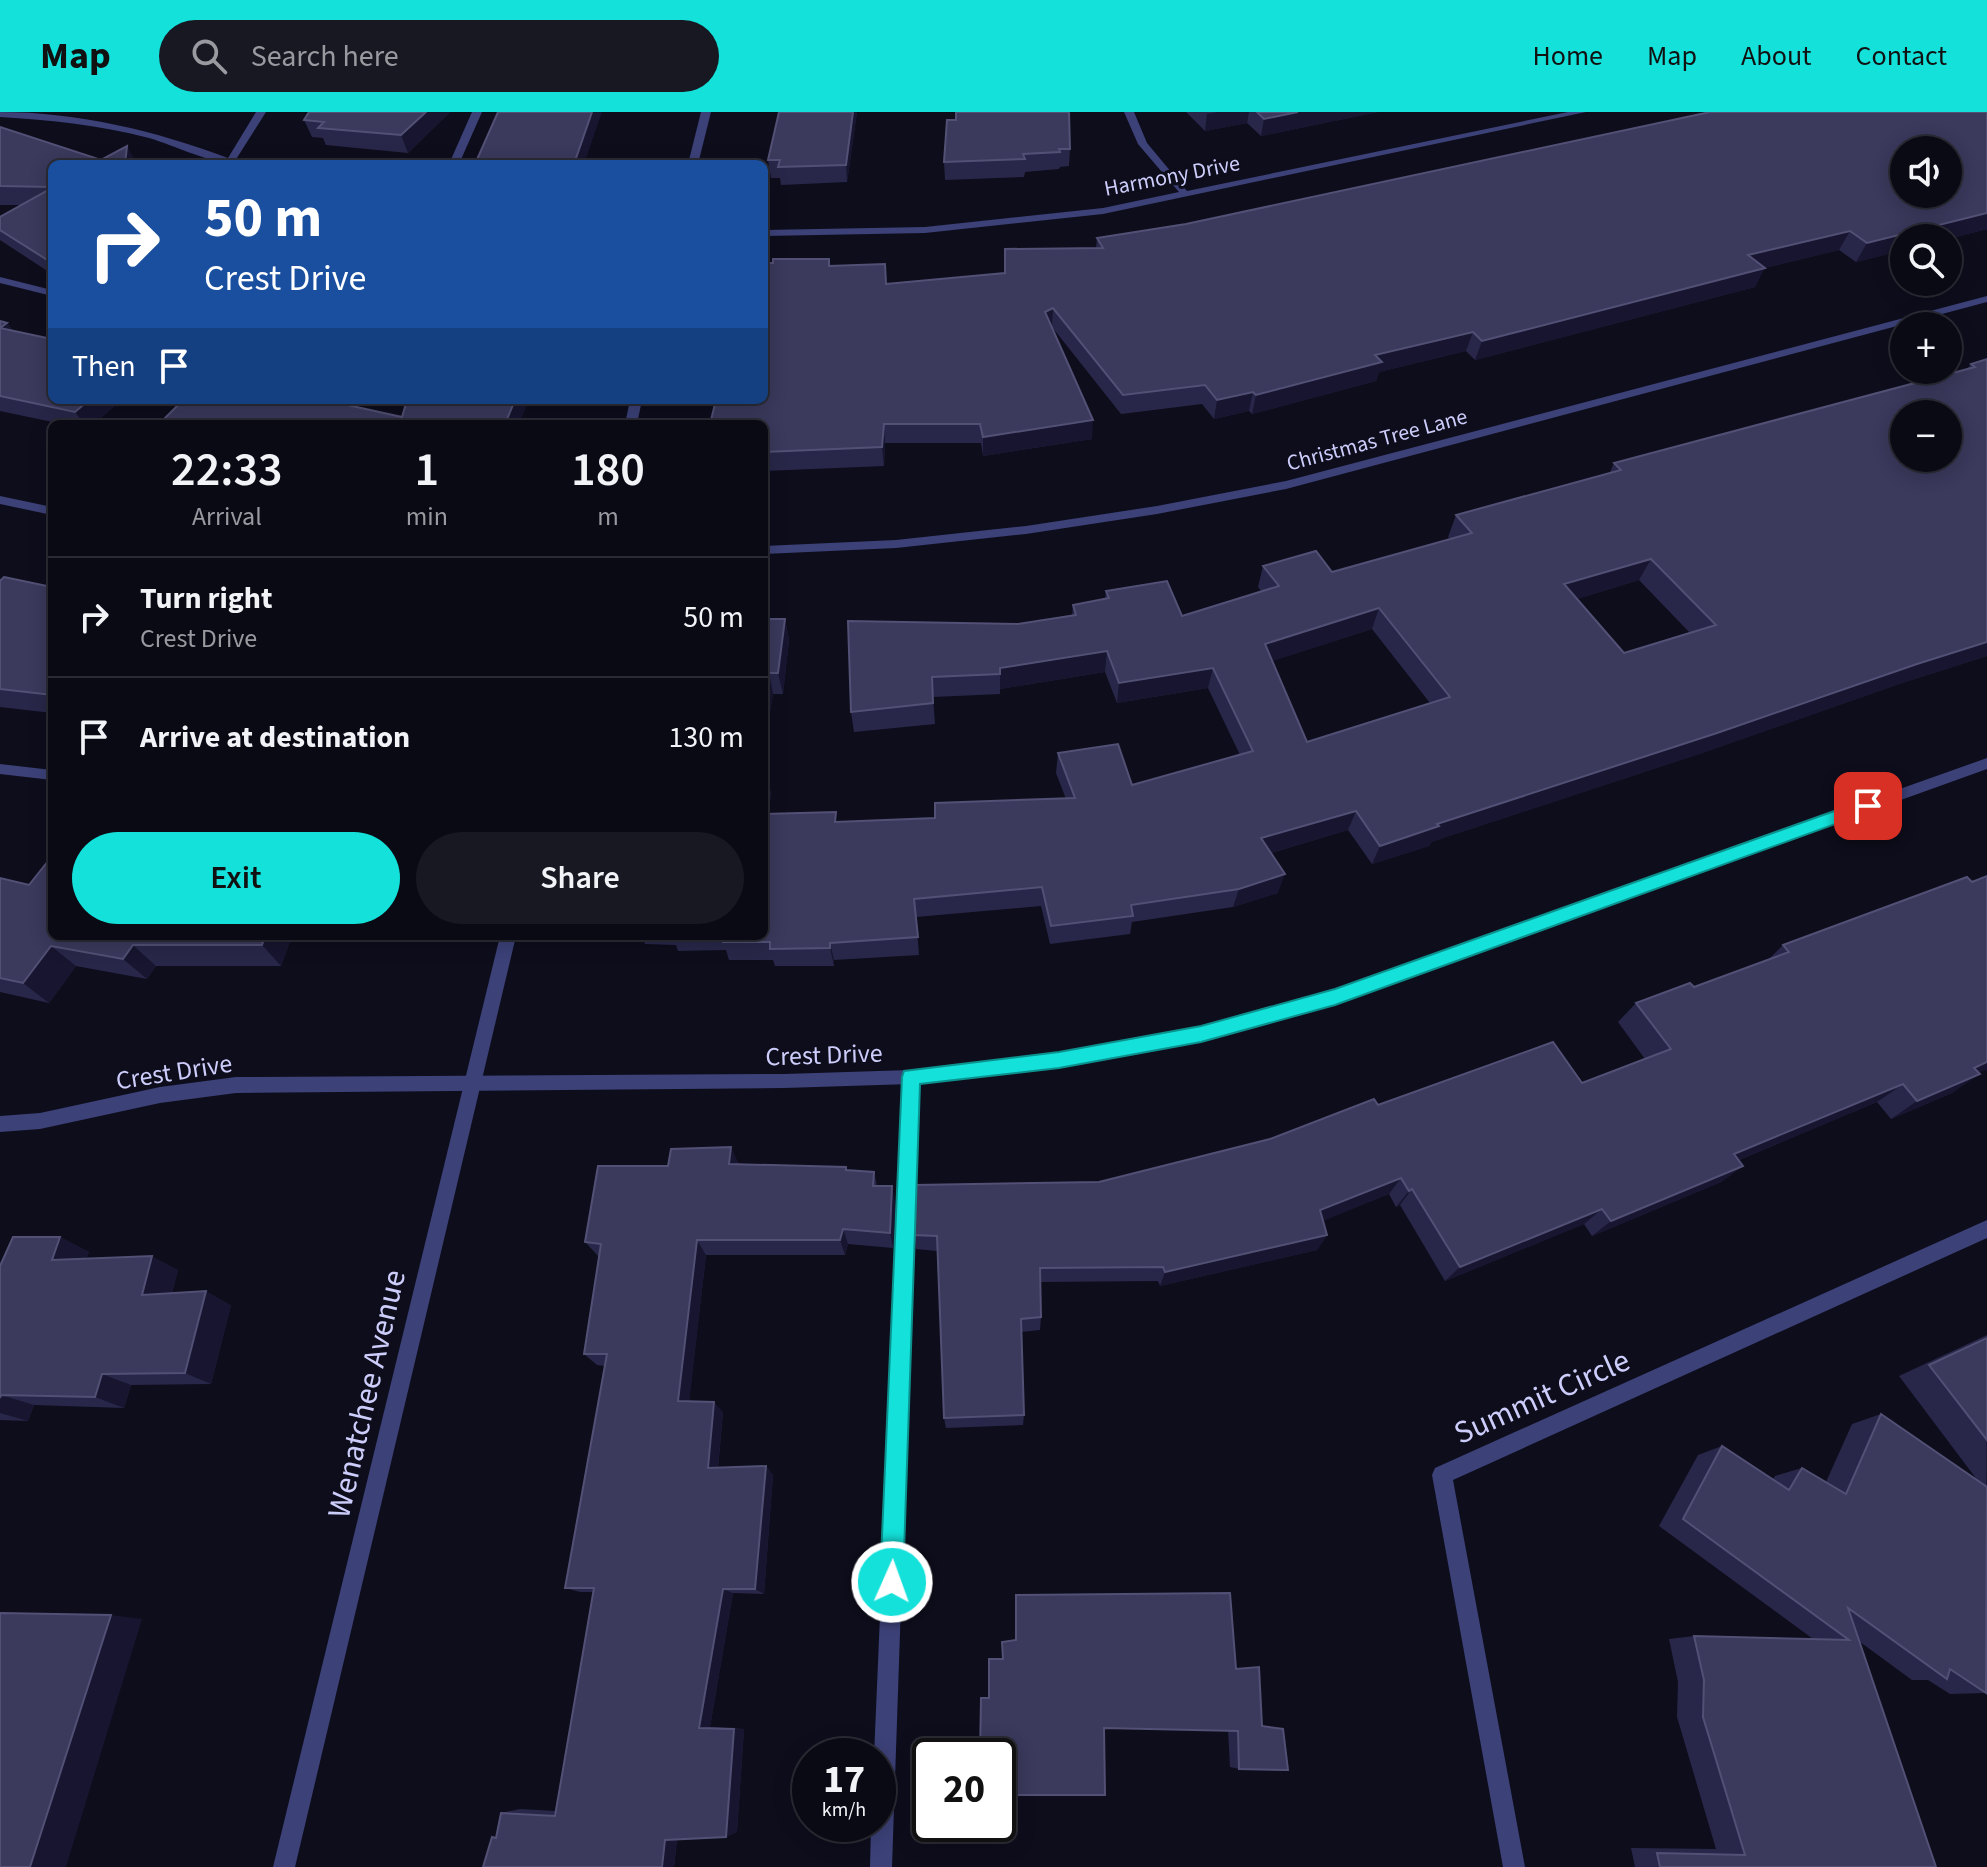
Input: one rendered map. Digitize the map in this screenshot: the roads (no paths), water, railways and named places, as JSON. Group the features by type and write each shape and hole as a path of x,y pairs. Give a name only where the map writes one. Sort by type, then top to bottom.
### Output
{"street":[{"path":"234,160 261,112"},
{"path":"456,160 477,112"},
{"path":"694,160 706,112"},
{"path":"1129,112 1143,144 1186,195"},
{"name":"Harmony Drive","path":"768,233 925,230 1103,211 1581,112"},
{"path":"0,114 86,121 136,130 182,143 224,160"},
{"path":"0,280 48,292"},
{"name":"Christmas Tree Lane","path":"768,550 904,543 1027,531 1188,505 1286,485 1987,299"},
{"path":"0,500 48,510"},
{"name":"Crest Drive","path":"0,1124 40,1121 160,1095 236,1085 911,1077 1059,1060 1201,1034 1335,997 1987,763"},
{"path":"0,769 48,775"},
{"name":"Wenatchee Avenue","path":"284,1867 507,940"},
{"path":"881,1867 911,1077"},
{"name":"Summit Circle","path":"1514,1867 1442,1475 1987,1229"}]}
